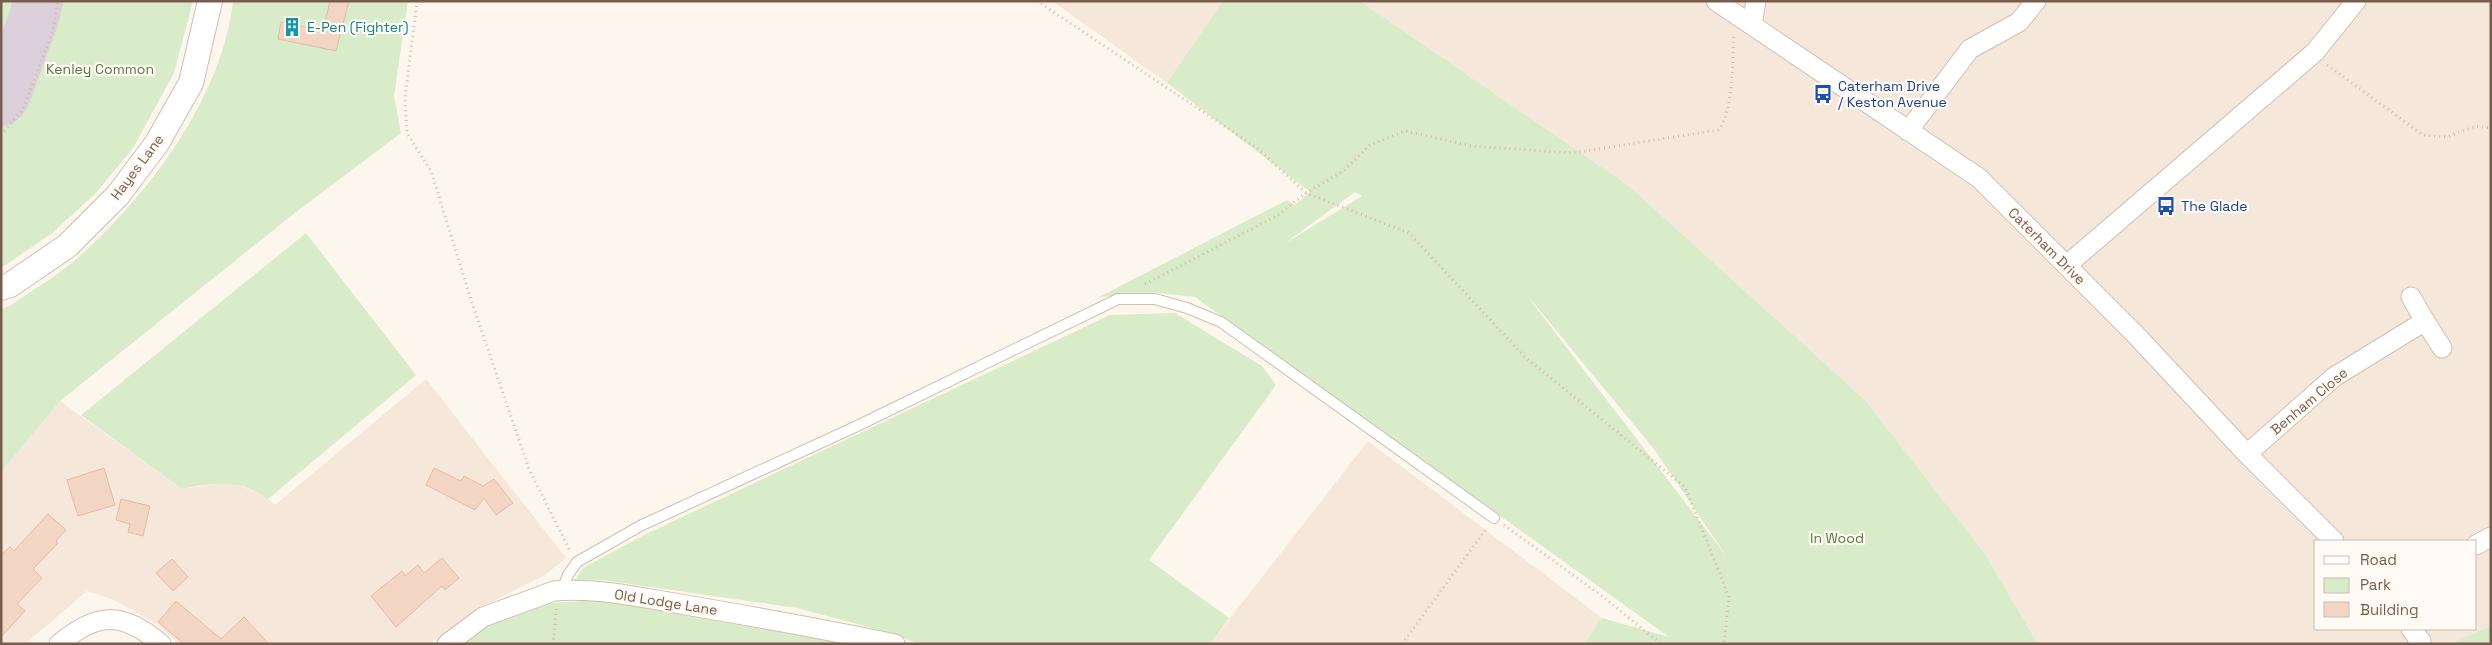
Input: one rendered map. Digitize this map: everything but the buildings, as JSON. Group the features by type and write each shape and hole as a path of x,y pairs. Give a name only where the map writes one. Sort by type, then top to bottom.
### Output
{"street":[{"name":"Hayes Lane","path":"1,288 10,285 66,246 118,196 157,143 191,83 210,1"},
{"name":"Caterham Drive","path":"1716,1 1978,178 2067,265 2247,454 2333,540"},
{"path":"1752,24 1756,1"},
{"path":"1908,130 1970,49 2019,22 2036,1"},
{"path":"2067,265 2315,52 2356,1"},
{"path":"2411,297 2442,348"},
{"name":"Benham Close","path":"2247,454 2334,376 2425,321"},
{"path":"2477,544 2491,537"},
{"name":"Old Lodge Lane","path":"446,644 483,618 554,591 562,590 599,591 639,597 804,625 895,644"},
{"path":"58,644 76,629 96,620 119,619 139,628 161,644"}],"lane":[{"path":"562,590 568,575 578,562 640,526 857,426 1118,298 1155,299 1187,308 1221,322 1494,518"}],"path":[{"path":"1,135 23,109 53,30 58,1"},
{"path":"418,1 405,98 407,134 431,171 472,303 529,469 578,562"},
{"path":"1037,1 1258,148 1306,194 1409,233 1525,357 1685,487 1729,597 1724,644"},
{"path":"1118,298 1278,216 1306,194 1342,171 1370,146 1405,131 1472,146 1573,154 1718,130 1724,123 1732,76 1734,14"},
{"path":"2315,52 2324,62 2422,135 2447,137 2476,126 2491,128"},
{"path":"1402,644 1494,518 1602,596 1661,644"},
{"path":"551,644 554,638 556,613"}],"shaded area":[{"path":"1052,1 1352,1 1167,83"},
{"path":"1360,1 2491,1 2491,625 2451,644 2038,644 1985,554 1865,400 1629,186"},
{"path":"426,379 566,558 545,575 479,608 429,644 179,644 157,624 116,601 87,591 25,644 1,644 1,472 60,401 182,489 229,482 262,494 275,505"},
{"path":"1368,441 1602,618 1584,644 1210,644"}],"green space":[{"path":"1,1 20,1 12,40 1,62"},
{"name":"Kenley Common","path":"49,1 193,1 174,73 133,148 95,194 51,234 1,268 1,121 18,95 31,64 42,31"},
{"path":"233,1 408,1 394,96 401,133 296,212 60,401 1,472 1,309 11,305 73,262 100,237 153,178 197,110 214,74 226,38"},
{"name":"In Wood","path":"1223,1 1360,1 1629,186 1865,400 1985,554 2038,644 1584,644 1602,618 1669,637 1195,297 1158,293 1099,297 1287,200 1295,205 1310,192 1167,83","holes":["1355,192 1362,196 1284,244","1531,301 1654,449 1727,557"]},
{"path":"306,233 416,375 268,499 248,488 237,485 215,484 182,489 81,415"},
{"path":"1175,313 1262,366 1276,385 1149,560 1229,618 1210,644 919,644 887,632 797,608 602,580 575,580 583,568 642,536 1110,315"},
{"path":"601,600 734,618 845,644 459,644 484,627 549,603"},
{"path":"2491,625 2491,644 2451,644"}],"taxiway":[{"path":"1,101 5,97 34,18 38,1"}],"place":[{"name":"E-Pen (Fighter)","path":"292,27"},
{"name":"Caterham Drive / Keston Avenue","path":"1823,94"},
{"name":"The Glade","path":"2166,206"}]}
